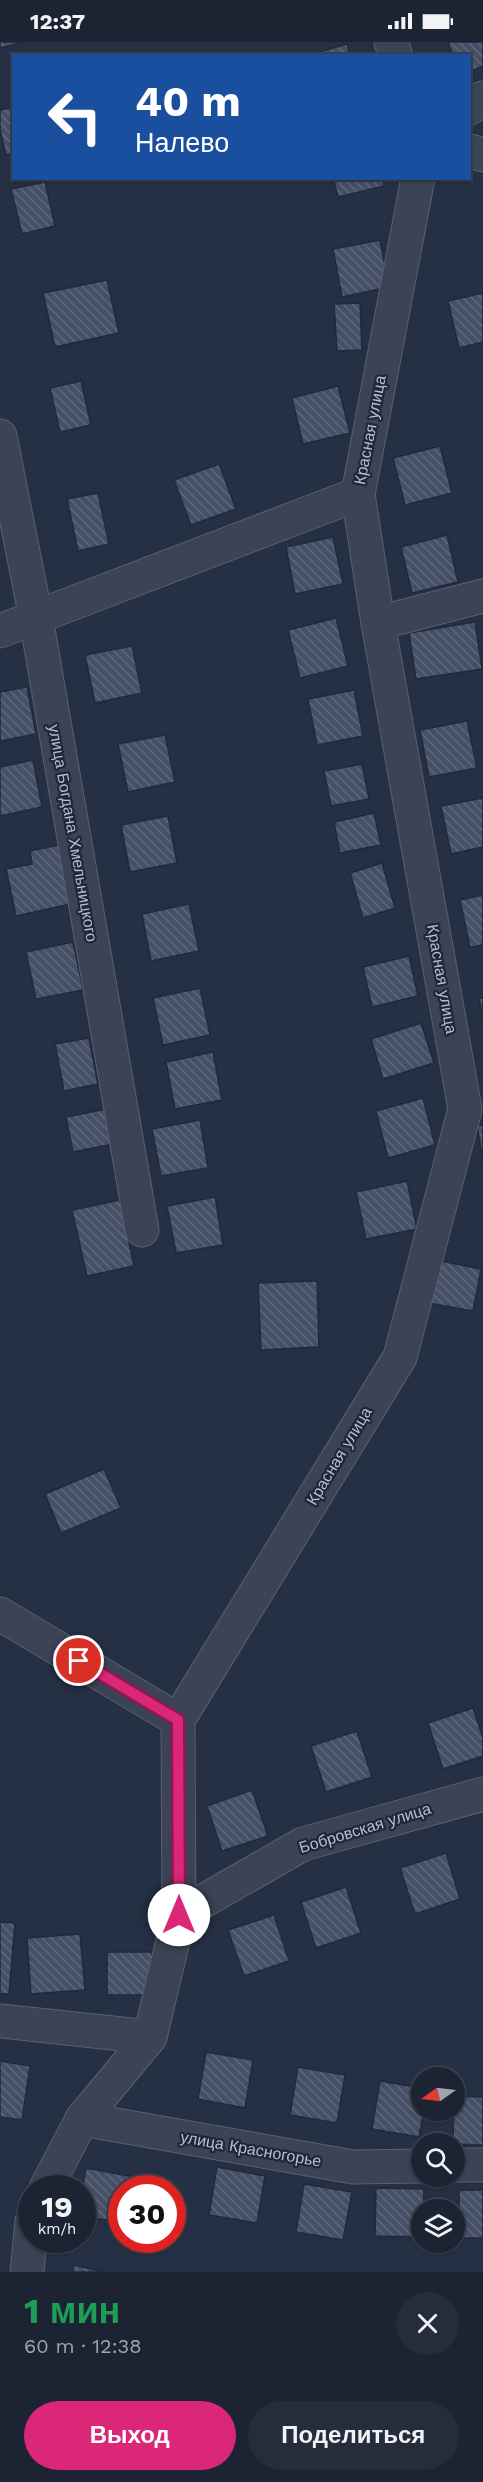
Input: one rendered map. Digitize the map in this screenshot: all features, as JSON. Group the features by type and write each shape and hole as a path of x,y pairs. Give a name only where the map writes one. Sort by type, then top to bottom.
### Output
{"street":[{"path":"471,107 483,98"},
{"name":"Красная улица","path":"178,1720 400,1357 474,1108 378,623 358,494 418,180"},
{"name":"улица Богдана Хмельницкого","path":"0,436 36,618 142,1230"},
{"path":"0,631 358,494"},
{"path":"378,623 483,596"},
{"path":"0,1614 178,1720 179,1915 150,2037 82,2119 53,2175"},
{"name":"Бобровская улица","path":"179,1915 303,1844 483,1794"},
{"path":"0,2021 150,2037"},
{"name":"улица Красногорье","path":"82,2119 353,2167 411,2166"},
{"path":"465,2165 483,2164"},
{"path":"27,2272 29,2253"}],"building":[{"path":"0,42 20,42 20,43 0,48"},
{"path":"448,42 483,42 483,66 471,72 471,54 452,54"},
{"path":"347,44 350,54 324,54 323,51"},
{"path":"12,107 12,154 6,155 0,130 0,110"},
{"path":"334,180 383,180 384,186 338,197"},
{"path":"45,182 55,226 22,234 11,189"},
{"path":"380,240 389,287 342,297 333,249"},
{"path":"107,280 119,333 55,347 43,293"},
{"path":"483,293 483,342 459,348 448,301"},
{"path":"360,303 362,350 337,351 334,304"},
{"path":"81,381 91,425 60,432 50,388"},
{"path":"338,386 350,433 303,444 292,398"},
{"path":"440,446 452,493 405,505 393,458"},
{"path":"219,464 236,509 191,525 174,480"},
{"path":"98,493 109,544 78,551 67,499"},
{"path":"447,535 458,582 412,593 401,547"},
{"path":"333,537 343,584 295,594 286,547"},
{"path":"336,618 348,666 300,678 288,630"},
{"path":"475,622 482,669 416,679 409,633"},
{"path":"132,646 142,693 95,703 85,655"},
{"path":"27,687 36,734 0,741 0,692"},
{"path":"354,690 363,736 317,745 308,699"},
{"path":"467,721 477,768 429,777 420,730"},
{"path":"165,735 175,782 128,792 118,744"},
{"path":"33,760 42,807 0,816 0,767"},
{"path":"362,764 369,799 331,806 324,771"},
{"path":"483,798 483,847 451,854 441,806"},
{"path":"374,813 381,845 340,853 334,822"},
{"path":"168,816 177,863 130,872 121,825"},
{"path":"59,845 71,904 16,916 6,869 32,864 30,851"},
{"path":"382,863 395,908 363,918 350,873"},
{"path":"483,895 483,945 470,947 460,900"},
{"path":"189,904 199,951 151,961 142,914"},
{"path":"73,942 83,990 36,999 26,952"},
{"path":"409,956 418,996 372,1007 363,967"},
{"path":"200,988 210,1035 163,1045 153,998"},
{"path":"483,998 483,1018 479,999"},
{"path":"421,1023 434,1063 383,1079 371,1039"},
{"path":"89,1038 98,1084 64,1091 55,1044"},
{"path":"213,1052 222,1100 175,1109 166,1062"},
{"path":"423,1098 435,1145 388,1158 376,1111"},
{"path":"106,1109 113,1144 73,1152 66,1117"},
{"path":"200,1120 208,1168 161,1176 152,1129"},
{"path":"483,1125 483,1160 477,1126"},
{"path":"407,1181 417,1229 366,1239 356,1192"},
{"path":"215,1197 223,1245 176,1253 167,1206"},
{"path":"120,1200 134,1266 87,1276 72,1210"},
{"path":"436,1260 481,1269 473,1311 428,1303"},
{"path":"317,1281 319,1347 261,1350 258,1283"},
{"path":"104,1469 121,1508 61,1533 45,1494"},
{"path":"473,1708 483,1738 483,1756 443,1769 428,1723"},
{"path":"357,1731 372,1777 326,1792 311,1746"},
{"path":"252,1790 268,1836 222,1851 207,1806"},
{"path":"446,1853 460,1899 415,1914 400,1868"},
{"path":"346,1887 361,1933 316,1948 301,1902"},
{"path":"274,1915 289,1961 244,1976 228,1930"},
{"path":"0,1922 15,1923 9,1994 0,1994"},
{"path":"80,1934 85,1990 31,1994 27,1938"},
{"path":"107,1952 152,1952 151,1995 107,1995"},
{"path":"206,2052 253,2060 245,2108 198,2099"},
{"path":"0,2061 30,2066 22,2120 0,2117"},
{"path":"298,2067 345,2075 337,2123 290,2115"},
{"path":"380,2081 411,2086 411,2121 422,2121 420,2133 411,2133 411,2136 372,2129"},
{"path":"465,2096 483,2097 483,2145 465,2144 465,2133 453,2133 453,2121 465,2121"},
{"path":"217,2167 265,2176 257,2223 209,2215"},
{"path":"86,2168 123,2175 108,2175 108,2221 96,2218 96,2175 85,2175"},
{"path":"304,2184 352,2192 343,2240 296,2232"},
{"path":"376,2188 424,2189 424,2199 411,2199 411,2237 375,2236"},
{"path":"459,2190 483,2190 483,2238 465,2238 465,2199 459,2199"},
{"path":"74,2265 103,2272 73,2272"}],"route":[{"path":"79,1661 178,1720 179,1915"}]}
